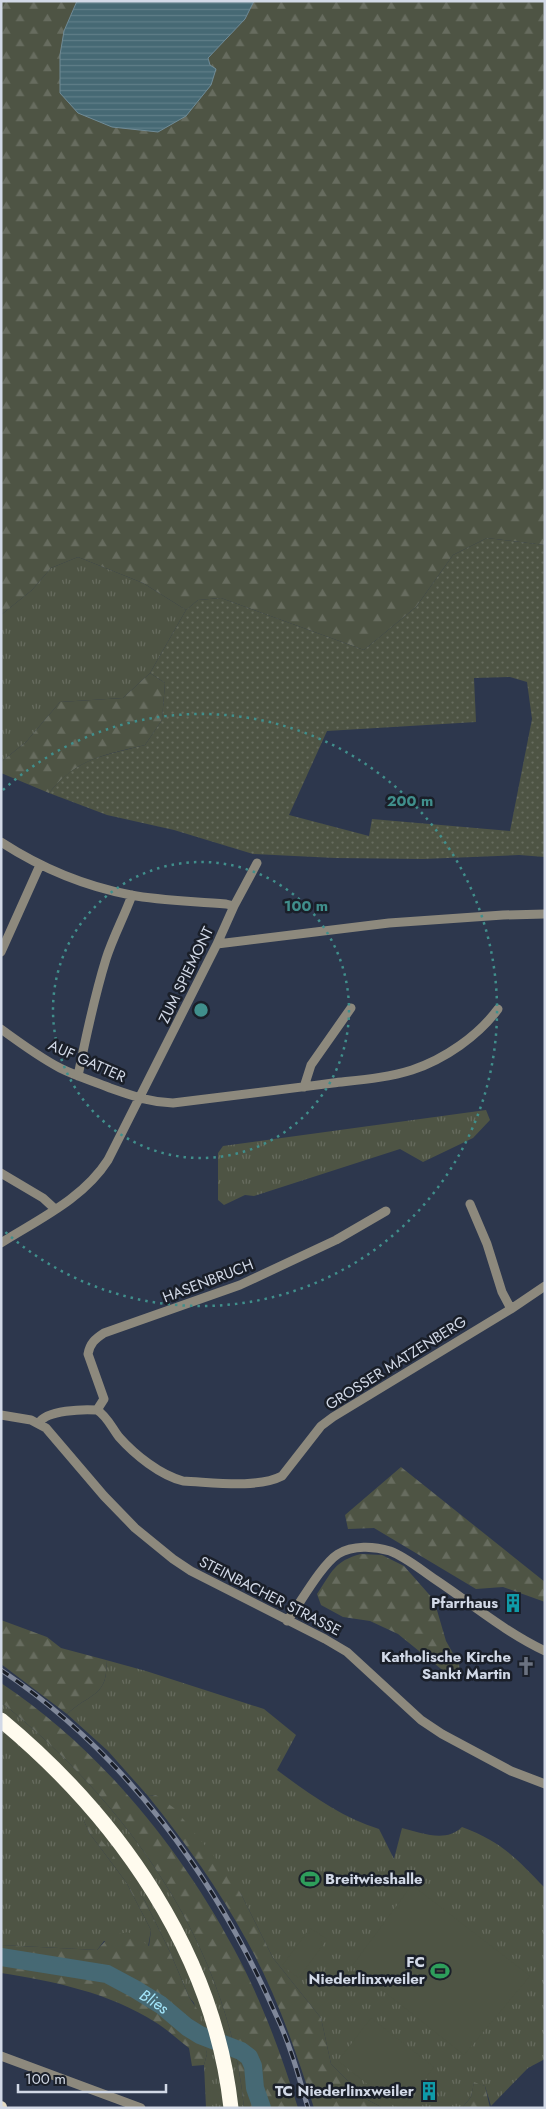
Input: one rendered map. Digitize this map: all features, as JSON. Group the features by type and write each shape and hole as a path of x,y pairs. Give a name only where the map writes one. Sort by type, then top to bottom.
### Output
{"highway":[{"path":"1,1720 40,1754 80,1794 143,1874 165,1910 202,1986 217,2029 223,2053 230,2103"}],"street":[{"path":"1,842 40,865 70,878 132,895 234,906"},
{"name":"ZUM SPIEMONT","path":"1,1243 76,1196 99,1174 108,1160 257,863"},
{"path":"1,952 13,921 40,865"},
{"path":"78,1076 98,986 107,957 132,895"},
{"path":"217,944 389,923 503,914 545,914"},
{"path":"304,1087 311,1065 351,1008"},
{"name":"AUF GATTER","path":"1,1030 59,1067 78,1076 138,1098 154,1102 174,1103 374,1078 412,1070 440,1057 465,1041 489,1021 498,1009"},
{"path":"1,1173 43,1198 55,1209"},
{"path":"470,1204 487,1244 502,1292 511,1309"},
{"name":"HASENBRUCH","path":"97,1410 104,1400 88,1354 89,1346 95,1339 104,1333 240,1285 336,1240 386,1211"},
{"name":"GROSSER MATZENBERG","path":"97,1410 120,1438 162,1473 174,1479 183,1481 256,1483 274,1481 282,1476 321,1426 333,1417 511,1309 545,1286"},
{"path":"1,1415 39,1423 41,1419 51,1414 86,1409 97,1410"},
{"name":"STEINBACHER STRASSE","path":"39,1423 46,1428 104,1496 135,1528 173,1559 190,1571 347,1652 421,1720 442,1734 503,1767 545,1784"},
{"path":"287,1621 330,1560 340,1553 354,1548 372,1547 390,1552 408,1561 522,1640 545,1651"},
{"path":"1,2056 140,2108"}],"green space":[{"path":"1,1 77,1 64,31 210,65 208,58 245,19 254,1 545,1 545,545 487,538 453,555 416,607 364,650 221,598 198,600 186,610 143,583 78,557 51,568 32,590 1,615"},
{"path":"487,538 545,545 545,857 519,855 423,859 335,858 253,854 174,830 107,815 49,793 70,772 81,765 104,756 145,745 162,720 165,683 150,673 186,610 198,600 221,598 364,650 416,607 453,555","holes":["510,677 527,682 532,719 510,831 372,819 369,836 289,815 327,731 476,722 474,678"]},
{"path":"78,557 143,583 186,610 150,673 123,698 60,702 26,742 1,762 1,615 32,590 51,568"},
{"path":"150,673 165,683 162,720 145,745 104,755 81,765 70,772 49,793 1,773 1,762 26,742 60,702 123,698"},
{"path":"486,1110 490,1120 473,1138 423,1162 400,1149 254,1196 245,1195 224,1205 218,1200 218,1153 223,1146"},
{"path":"401,1467 545,1582 545,1602 503,1587 476,1589 374,1528 348,1529 345,1515"},
{"path":"361,1554 382,1555 404,1566 434,1600 446,1641 459,1664 460,1674 451,1677 398,1634 370,1621 343,1617 321,1605 317,1594 334,1568 345,1560"},
{"path":"1,1620 47,1637 61,1648 106,1660 106,1672 101,1688 67,1714 1,1664"},
{"path":"106,1660 264,1709 296,1735 277,1770 339,1812 379,1829 394,1859 402,1828 441,1836 456,1832 462,1827 488,1839 517,1859 545,1888 545,2059 528,2068 491,2106 485,2086 474,2083 471,2097 462,2108 383,2108 366,2099 331,2064 321,2018 273,1958 241,1894 156,1795 148,1796 108,1751 67,1714 101,1688 106,1672"},
{"path":"1,1683 37,1709 103,1769 134,1802 188,1873 234,1949 253,1987 285,2067 298,2108 244,2108 234,2048 217,1990 193,1934 164,1881 129,1831 90,1785 47,1741 1,1702"},
{"path":"1,1702 47,1741 90,1785 129,1831 164,1881 193,1934 217,1990 234,2048 244,2108 206,2108 204,2065 207,2054 194,2003 189,1997 145,1901 83,1819 90,1834 126,1882 151,1930 148,1947 104,1941 97,1950 1,1945"},
{"path":"156,1795 174,1808 226,1871 241,1894 273,1958 321,2018 331,2064 366,2099 383,2108 314,2108 285,2023 257,1961 213,1884 148,1796"},
{"path":"82,1817 107,1847 145,1901 189,1997 199,2012 207,2054 204,2065 192,2066 189,2048 159,2025 119,2003 61,1984 1,1973 1,1945 97,1950 110,1936 128,1932 149,1946 151,1930 126,1882 90,1834"},
{"name":"FC Niederlinxweiler","path":"412,1885 530,1976 464,2055 352,1966"},
{"path":"310,1928 327,1939 299,1978 282,1966"},
{"path":"371,2018 434,2067 402,2108 398,2108 338,2061"},
{"path":"474,2082 485,2086 490,2108 462,2108 471,2097"}],"water":[{"path":"77,1 254,1 245,19 208,58 210,65 216,69 211,85 186,116 158,132 112,127 78,113 60,93 60,55 64,31"}],"waterway":[{"name":"Blies","path":"1,1957 107,1974 135,1989 161,2005 187,2027 200,2035 241,2051 249,2057 253,2066 255,2088 262,2108"}],"railway":[{"path":"1,1670 46,1703 88,1740 127,1780 163,1823 196,1868 252,1964 276,2015 290,2049 308,2108"}],"place":[{"name":"Pfarrhaus","path":"513,1603"},
{"name":"Katholische Kirche Sankt Martin","path":"526,1666"},
{"name":"Breitwieshalle","path":"310,1879"},
{"name":"FC Niederlinxweiler","path":"440,1971"},
{"name":"TC Niederlinxweiler","path":"429,2091"}]}
